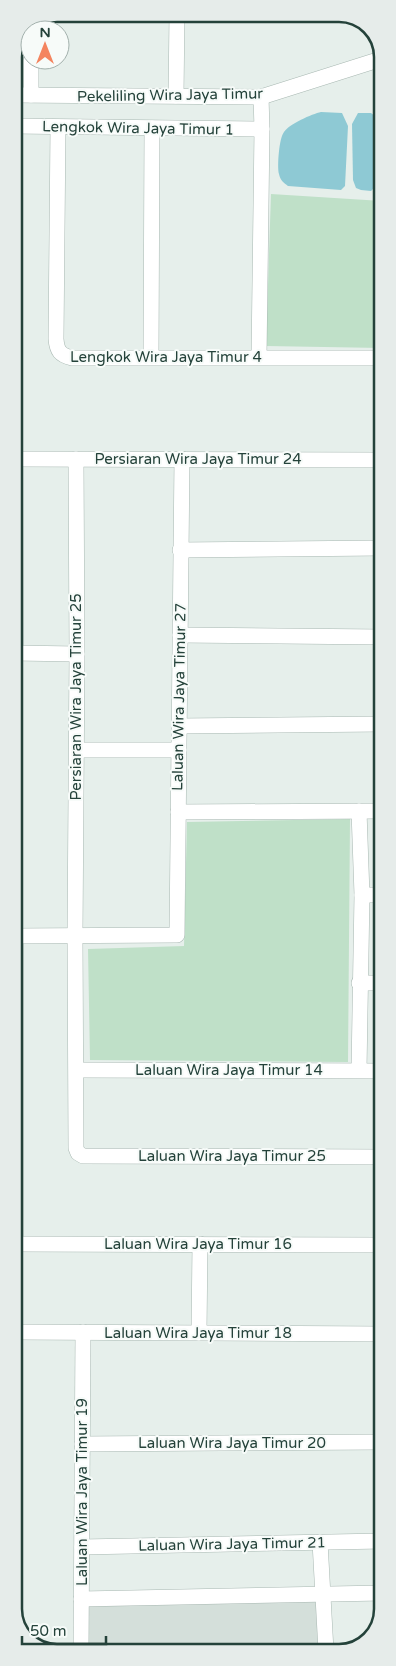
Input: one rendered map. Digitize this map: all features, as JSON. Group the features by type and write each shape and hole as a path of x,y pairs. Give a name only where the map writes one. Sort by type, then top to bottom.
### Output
{"street":[{"path":"176,22 176,96"},
{"name":"Pekeliling Wira Jaya Timur","path":"22,95 261,97 374,62"},
{"path":"31,70 31,96"},
{"path":"259,357 261,97"},
{"name":"Lengkok Wira Jaya Timur 1","path":"22,126 262,129"},
{"name":"Lengkok Wira Jaya Timur 4","path":"58,127 56,339 57,350 62,356 72,358 374,358"},
{"path":"151,358 152,128"},
{"name":"Persiaran Wira Jaya Timur 24","path":"22,459 374,460"},
{"name":"Persiaran Wira Jaya Timur 25","path":"76,459 76,1148 78,1153 83,1156"},
{"name":"Laluan Wira Jaya Timur 27","path":"75,935 176,935 182,459"},
{"path":"180,550 374,548"},
{"path":"180,634 374,637"},
{"path":"22,653 77,654"},
{"path":"179,726 374,724"},
{"path":"77,750 179,750"},
{"path":"178,812 374,810"},
{"path":"359,1070 362,895 360,811"},
{"path":"362,895 374,895"},
{"path":"22,936 75,935"},
{"path":"360,984 374,983"},
{"name":"Laluan Wira Jaya Timur 14","path":"77,1070 374,1071"},
{"name":"Laluan Wira Jaya Timur 25","path":"83,1156 374,1157"},
{"name":"Laluan Wira Jaya Timur 16","path":"22,1244 374,1245"},
{"path":"199,1333 200,1244"},
{"name":"Laluan Wira Jaya Timur 18","path":"22,1332 374,1334"},
{"name":"Laluan Wira Jaya Timur 19","path":"81,1643 83,1332"},
{"name":"Laluan Wira Jaya Timur 20","path":"82,1444 374,1442"},
{"name":"Laluan Wira Jaya Timur 21","path":"82,1547 374,1541"},
{"path":"320,1542 326,1644"},
{"path":"82,1599 374,1593"}],"shaded area":[{"path":"22,459 23,459 24,652 22,652"},
{"path":"22,934 24,934 24,1243 22,1243"},
{"path":"322,1593 325,1644 81,1643 81,1598"}],"green space":[{"path":"271,194 374,200 374,348 266,346"},
{"path":"350,819 348,1062 90,1060 88,949 184,946 187,822"}],"water":[{"path":"321,112 342,113 348,126 345,186 341,190 288,186 281,180 278,170 282,135 296,123"},
{"path":"358,113 371,113 374,115 374,188 371,191 356,188 353,180 352,124"}]}
